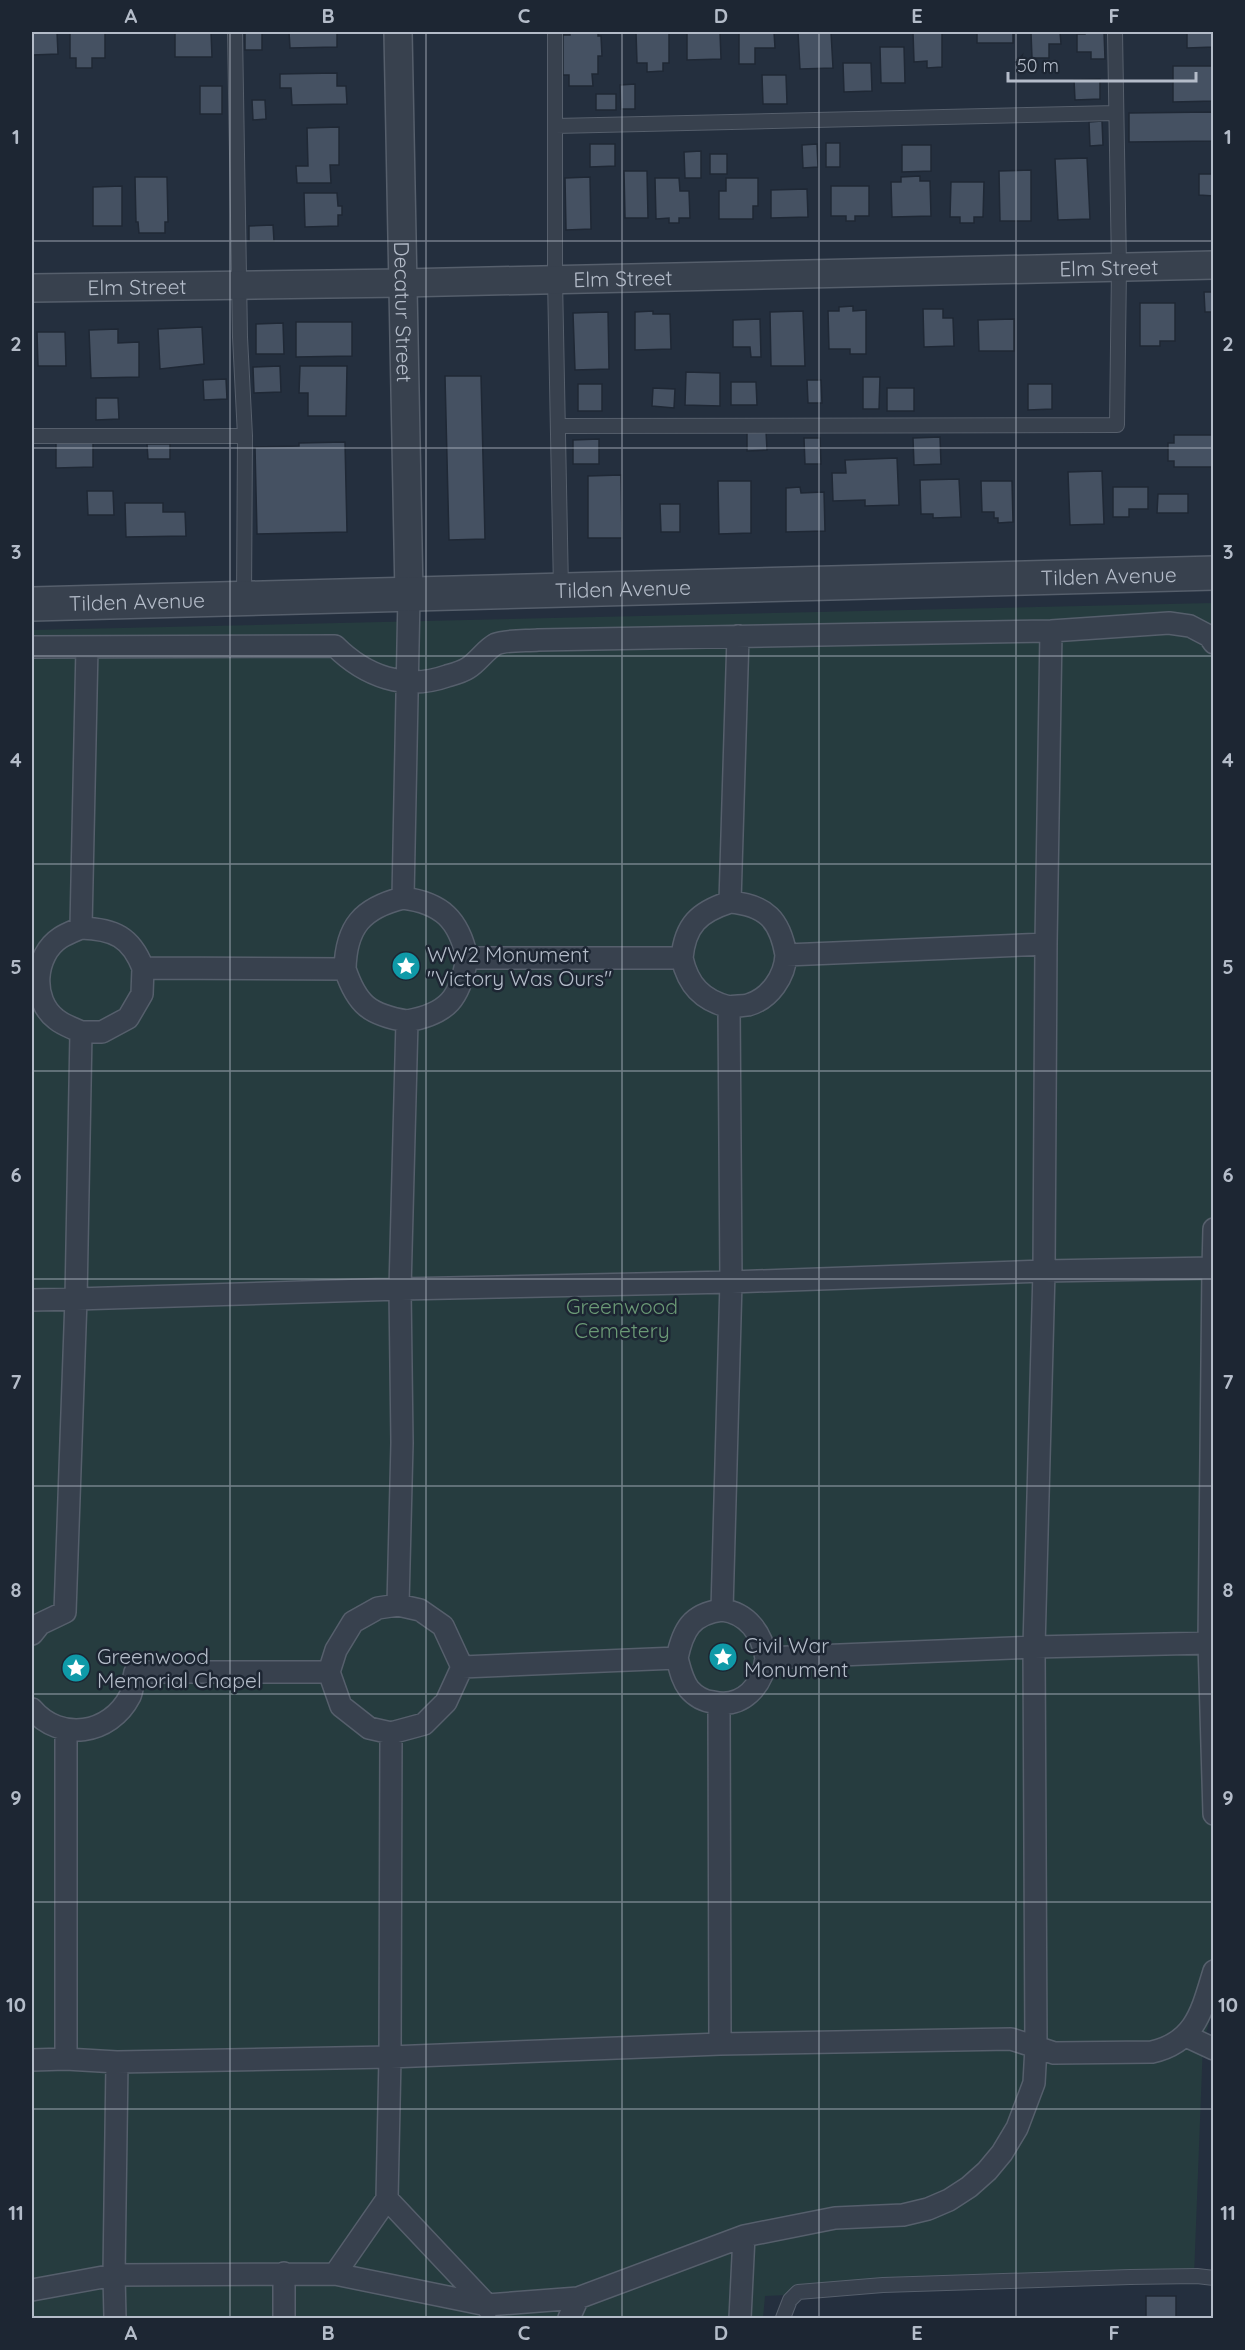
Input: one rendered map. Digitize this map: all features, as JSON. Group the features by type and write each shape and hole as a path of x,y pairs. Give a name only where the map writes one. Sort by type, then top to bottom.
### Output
{"street":[{"name":"Decatur Street","path":"398,32 409,594"},
{"name":"Elm Street","path":"32,288 402,283 1214,265"},
{"name":"Tilden Avenue","path":"32,604 1214,573"},
{"path":"403,898 409,594"},
{"path":"32,647 334,646 364,670 380,677 417,683 432,682 468,669 497,644 537,640 1051,631 1168,623 1190,626 1209,636 1214,643"},
{"path":"32,2289 114,2275 334,2274 490,2312 578,2298 744,2236 835,2218 903,2215 928,2209 949,2200 969,2187 1002,2153 1017,2128 1034,2084 1036,2047 1034,1647 1044,1271 1051,631"},
{"path":"730,903 738,636"},
{"path":"81,928 87,647"},
{"path":"403,898 424,901 448,915 462,936 467,958 462,984 444,1008 428,1018 407,1022 384,1017 364,1006 352,989 345,969 346,947 359,921 381,903 403,898"},
{"path":"730,903 745,903 759,908 775,921 783,934 786,955 785,969 773,990 750,1005 729,1007 713,1003 696,990 686,974 682,958 686,935 695,921 709,909 730,903"},
{"path":"81,928 102,928 124,939 137,954 143,968 142,994 128,1018 102,1032 81,1032 55,1019 42,1000 38,978 43,958 59,938 81,928"},
{"path":"786,955 1046,944"},
{"path":"467,958 682,958"},
{"path":"143,968 345,969"},
{"path":"722,1610 730,1282 729,1007"},
{"path":"398,1605 402,1443 400,1289 407,1022"},
{"path":"32,1634 40,1624 65,1611 76,1299 81,1032"},
{"path":"1214,1229 1209,1643 1214,1814"},
{"path":"32,1300 1213,1268"},
{"path":"398,1605 420,1610 443,1626 462,1667 446,1702 424,1724 391,1733 369,1728 341,1706 329,1672 336,1650 353,1622 378,1608 398,1605"},
{"path":"722,1610 736,1613 754,1627 760,1637 765,1658 764,1671 751,1692 730,1704 719,1704 700,1698 690,1690 682,1677 677,1658 681,1637 691,1622 705,1612 722,1610"},
{"path":"765,1658 1034,1647 1209,1643"},
{"path":"462,1667 677,1658"},
{"path":"32,1709 50,1725 78,1731 94,1728 113,1718 130,1695 135,1672 329,1672"},
{"path":"719,1704 720,2044"},
{"path":"66,1730 66,2059"},
{"path":"334,2274 387,2199 391,1733"},
{"path":"32,2060 117,2062 390,2057 720,2044 1011,2039 1054,2054 1152,2052 1167,2049 1186,2036 1196,2021 1214,1971"},
{"path":"1186,2036 1214,2049"},
{"path":"115,2319 117,2062"},
{"path":"387,2199 490,2312"},
{"path":"740,2319 744,2236"},
{"path":"284,2273 284,2319"},
{"path":"569,2319 578,2298"}],"lane":[{"path":"236,32 244,436 244,599"},
{"path":"555,32 555,279 561,590"},
{"path":"558,426 1117,425 1119,267 1115,32"},
{"path":"555,126 1116,114"},
{"path":"32,436 244,436"},
{"path":"783,2319 790,2300 798,2292 884,2285 1130,2277 1214,2278"}],"green space":[{"name":"Greenwood Cemetery","path":"1213,603 1214,2006 1203,2043 1194,2276 765,2296 763,2318 32,2318 32,630"}],"building":[{"path":"32,32 57,32 58,54 32,55"},
{"path":"70,32 105,32 105,58 92,58 92,68 76,68 76,58 70,58"},
{"path":"175,32 211,32 212,57 175,57"},
{"path":"245,32 262,32 262,50 245,50"},
{"path":"289,32 337,32 337,47 290,48"},
{"path":"570,32 598,32 598,36 601,36 602,56 598,56 598,74 592,74 593,86 569,86 569,75 563,75 563,35 570,35"},
{"path":"636,32 669,32 669,63 663,63 663,71 647,72 647,63 637,63"},
{"path":"687,32 720,32 721,59 687,60"},
{"path":"739,32 774,32 775,48 755,48 755,64 739,64"},
{"path":"798,32 831,32 833,68 800,69"},
{"path":"913,32 942,32 942,67 927,68 927,61 914,62"},
{"path":"977,32 1013,32 1013,43 977,43"},
{"path":"1031,32 1060,32 1061,44 1049,44 1049,58 1032,58"},
{"path":"1085,32 1104,32 1105,59 1091,59 1091,52 1077,52 1077,34 1085,34"},
{"path":"1187,32 1214,32 1214,47 1187,48"},
{"path":"880,47 904,47 905,83 881,83"},
{"path":"843,63 871,63 872,91 844,92"},
{"path":"1173,66 1214,66 1214,101 1173,102"},
{"path":"337,73 337,86 346,86 347,104 292,105 291,88 280,88 280,74"},
{"path":"762,75 786,75 787,104 763,104"},
{"path":"1100,79 1100,99 1075,100 1074,80"},
{"path":"635,84 635,109 621,109 620,85"},
{"path":"200,86 222,86 222,114 200,114"},
{"path":"596,94 616,94 616,110 596,110"},
{"path":"252,100 265,100 266,119 253,120"},
{"path":"1214,112 1214,141 1129,142 1129,113"},
{"path":"1102,121 1103,145 1090,146 1089,122"},
{"path":"339,127 339,165 330,165 331,183 297,183 296,166 308,166 307,128"},
{"path":"826,143 840,143 840,167 826,167"},
{"path":"590,144 615,144 615,166 590,167"},
{"path":"817,144 818,167 803,168 802,145"},
{"path":"902,145 931,145 931,171 902,172"},
{"path":"701,151 701,178 685,178 684,152"},
{"path":"710,154 727,154 727,174 710,174"},
{"path":"1087,158 1090,219 1058,220 1055,159"},
{"path":"1031,170 1031,221 1000,221 999,171"},
{"path":"624,171 647,171 648,218 625,218"},
{"path":"1199,174 1214,174 1214,196 1199,195"},
{"path":"920,176 920,181 930,181 931,216 892,217 891,182 901,182 901,177"},
{"path":"135,177 167,177 168,222 165,222 165,233 139,233 138,222 136,222"},
{"path":"590,177 591,229 566,230 565,178"},
{"path":"655,178 679,178 680,191 689,191 690,218 679,218 679,223 669,223 669,218 656,219"},
{"path":"726,178 758,178 758,206 753,206 753,219 719,219 719,191 726,191"},
{"path":"951,182 984,182 983,217 974,217 974,223 960,223 960,217 950,217"},
{"path":"122,186 122,226 93,226 93,187"},
{"path":"831,186 869,186 869,216 855,216 855,221 846,221 846,216 831,216"},
{"path":"807,189 808,217 771,218 771,190"},
{"path":"304,193 337,193 338,206 342,206 342,215 338,215 338,226 305,227"},
{"path":"273,225 274,241 249,241 249,226"},
{"path":"1204,292 1214,292 1214,312 1205,312"},
{"path":"1140,303 1175,303 1175,341 1160,341 1160,346 1140,346"},
{"path":"853,306 853,311 866,310 866,354 850,354 850,349 829,349 828,311 839,311 839,307"},
{"path":"923,309 943,309 943,318 953,318 954,346 924,347"},
{"path":"653,311 653,314 670,314 671,349 635,350 635,312"},
{"path":"803,311 805,366 771,366 770,312"},
{"path":"608,312 609,369 575,370 573,313"},
{"path":"760,319 761,357 751,357 750,347 733,347 733,320"},
{"path":"1014,319 1014,351 979,351 978,320"},
{"path":"296,322 352,322 352,356 296,357"},
{"path":"283,323 284,354 256,354 256,324"},
{"path":"202,327 204,364 160,369 158,329"},
{"path":"118,329 118,343 139,342 139,377 91,378 89,330"},
{"path":"37,332 65,332 66,366 38,366"},
{"path":"280,366 281,392 254,393 253,367"},
{"path":"300,366 347,366 346,416 308,416 308,393 299,393"},
{"path":"686,372 720,373 720,406 685,405"},
{"path":"445,376 481,376 485,539 449,540"},
{"path":"863,377 880,377 879,409 863,409"},
{"path":"226,379 227,399 204,400 203,380"},
{"path":"807,380 821,380 822,403 808,403"},
{"path":"731,382 756,382 757,405 731,405"},
{"path":"578,384 602,384 602,411 578,411"},
{"path":"1028,384 1052,384 1052,409 1028,410"},
{"path":"653,388 675,389 674,408 652,406"},
{"path":"887,388 914,388 914,411 887,411"},
{"path":"96,398 118,398 119,419 96,420"},
{"path":"747,431 766,431 767,450 747,451"},
{"path":"1174,435 1214,435 1214,467 1174,467 1174,461 1168,461 1168,443 1174,443"},
{"path":"940,437 941,464 914,465 913,438"},
{"path":"93,438 93,467 56,468 56,439"},
{"path":"804,438 820,438 821,464 805,464"},
{"path":"599,439 599,464 573,464 573,440"},
{"path":"345,442 347,532 257,534 255,447"},
{"path":"147,444 170,444 170,459 148,459"},
{"path":"897,458 899,505 865,506 865,500 833,501 832,473 846,473 845,460"},
{"path":"1102,471 1104,524 1070,525 1068,472"},
{"path":"621,475 622,538 588,538 588,476"},
{"path":"959,479 961,517 933,518 933,514 921,514 920,480"},
{"path":"718,481 751,481 751,533 719,534"},
{"path":"981,481 1012,481 1013,522 998,523 998,518 994,518 994,512 982,512"},
{"path":"800,487 801,493 824,492 825,531 786,532 786,488"},
{"path":"1113,487 1148,487 1148,509 1129,509 1129,517 1113,517"},
{"path":"87,491 113,491 114,515 88,515"},
{"path":"1158,494 1188,494 1188,513 1157,513"},
{"path":"125,503 163,503 163,512 185,512 186,536 126,537"},
{"path":"660,504 680,504 680,532 661,532"},
{"path":"1146,2296 1176,2296 1176,2318 1146,2318"}],"place":[{"name":"WW2 Monument \"Victory Was Ours\"","path":"406,966"},
{"name":"Civil War Monument","path":"723,1657"},
{"name":"Greenwood Memorial Chapel","path":"76,1668"}]}
